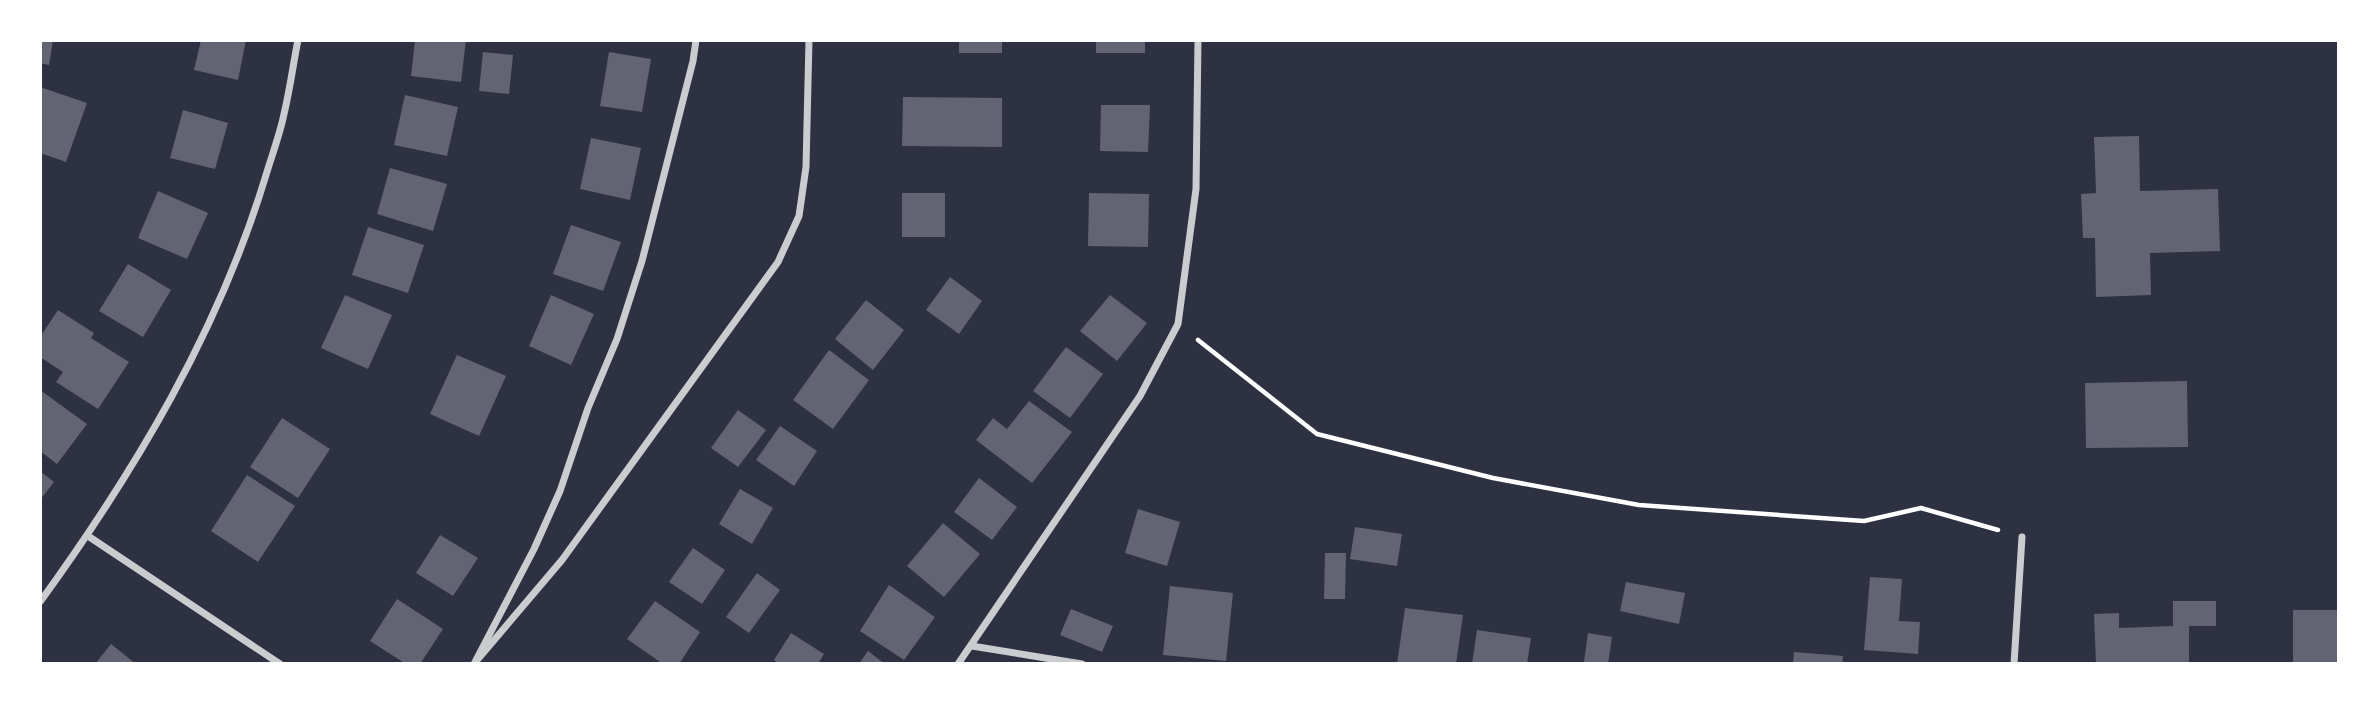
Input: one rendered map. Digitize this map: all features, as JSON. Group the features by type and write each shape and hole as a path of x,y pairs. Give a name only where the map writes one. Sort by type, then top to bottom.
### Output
{"street":[{"path":"40,602 88,536 166,411 216,310 253,220 265,181 284,116 298,40"},
{"path":"476,661 560,491 588,408 617,339 649,236 694,61 696,40"},
{"path":"476,661 562,560 778,262 799,216 806,167 809,40"},
{"path":"958,664 1140,396 1178,324 1196,189 1198,40"},
{"path":"88,536 280,664"},
{"path":"2014,664 2022,537"},
{"path":"972,646 1082,664"}],"path":[{"path":"1178,324 1317,434 1480,475 1639,505 1864,521 1921,508 2022,537"}],"building":[{"path":"40,40 53,40 49,65 40,63"},
{"path":"201,40 246,40 238,80 194,70"},
{"path":"415,40 466,40 461,82 411,76"},
{"path":"959,40 1002,40 1002,53 959,53"},
{"path":"1096,40 1145,40 1145,53 1096,53"},
{"path":"483,52 513,55 509,94 479,91"},
{"path":"609,52 651,59 642,112 600,106"},
{"path":"40,87 87,103 66,162 40,153"},
{"path":"405,95 458,107 447,156 394,145"},
{"path":"903,97 1002,98 1002,147 902,146"},
{"path":"1101,105 1150,105 1148,152 1100,151"},
{"path":"183,110 228,123 215,169 170,158"},
{"path":"2139,136 2140,191 2218,189 2220,251 2150,253 2151,295 2096,297 2095,238 2083,238 2081,194 2096,193 2094,137"},
{"path":"591,138 641,148 630,200 580,189"},
{"path":"390,168 447,184 433,231 377,214"},
{"path":"158,191 208,213 187,259 138,238"},
{"path":"902,193 945,193 945,237 902,237"},
{"path":"1089,193 1149,194 1148,247 1088,246"},
{"path":"571,225 621,242 603,291 553,274"},
{"path":"368,227 424,245 408,293 352,275"},
{"path":"128,264 171,290 143,337 99,311"},
{"path":"950,277 982,301 959,334 926,310"},
{"path":"345,295 392,315 368,369 321,348"},
{"path":"551,295 594,314 571,365 529,346"},
{"path":"1110,295 1147,323 1117,361 1080,331"},
{"path":"866,300 904,330 873,370 835,339"},
{"path":"58,310 94,333 91,338 129,362 98,409 56,382 63,372 40,357 40,337"},
{"path":"1066,347 1103,374 1070,418 1033,391"},
{"path":"829,350 869,380 833,429 793,400"},
{"path":"457,355 506,376 479,436 430,414"},
{"path":"2187,381 2188,447 2086,448 2085,383"},
{"path":"40,390 87,424 57,464 40,451"},
{"path":"1029,401 1072,432 1032,483 976,440 993,418 1007,429"},
{"path":"738,410 766,430 738,467 711,448"},
{"path":"282,418 330,449 298,498 250,467"},
{"path":"780,426 817,451 794,486 756,460"},
{"path":"40,471 54,482 40,500"},
{"path":"247,475 295,506 258,562 211,531"},
{"path":"979,478 1017,507 992,540 954,512"},
{"path":"740,489 773,508 752,544 719,524"},
{"path":"1138,509 1180,522 1167,566 1125,553"},
{"path":"943,523 980,554 944,597 907,566"},
{"path":"1355,527 1402,534 1397,566 1350,559"},
{"path":"440,535 478,558 453,596 416,573"},
{"path":"693,548 725,570 702,604 669,582"},
{"path":"1325,553 1346,553 1345,599 1324,599"},
{"path":"757,573 780,590 749,633 726,617"},
{"path":"1870,577 1902,579 1899,621 1920,622 1918,654 1864,650"},
{"path":"1626,582 1685,593 1679,624 1620,611"},
{"path":"889,585 935,617 904,660 860,631"},
{"path":"1170,586 1233,593 1226,661 1163,655"},
{"path":"397,599 443,629 420,664 406,664 370,641"},
{"path":"655,601 700,632 679,664 663,664 627,639"},
{"path":"2173,601 2216,601 2216,626 2189,626 2189,664 2096,664 2094,614 2119,613 2119,628 2173,626"},
{"path":"1405,608 1463,615 1456,664 1397,664"},
{"path":"1071,609 1113,626 1102,652 1060,635"},
{"path":"2293,610 2339,610 2339,664 2293,664"},
{"path":"1477,630 1531,638 1527,664 1472,664"},
{"path":"791,633 824,654 818,664 779,664 774,660"},
{"path":"1588,633 1612,637 1608,664 1584,662"},
{"path":"111,644 136,664 95,664"},
{"path":"868,651 885,664 859,664"},
{"path":"1794,652 1843,656 1842,664 1793,664"}]}
